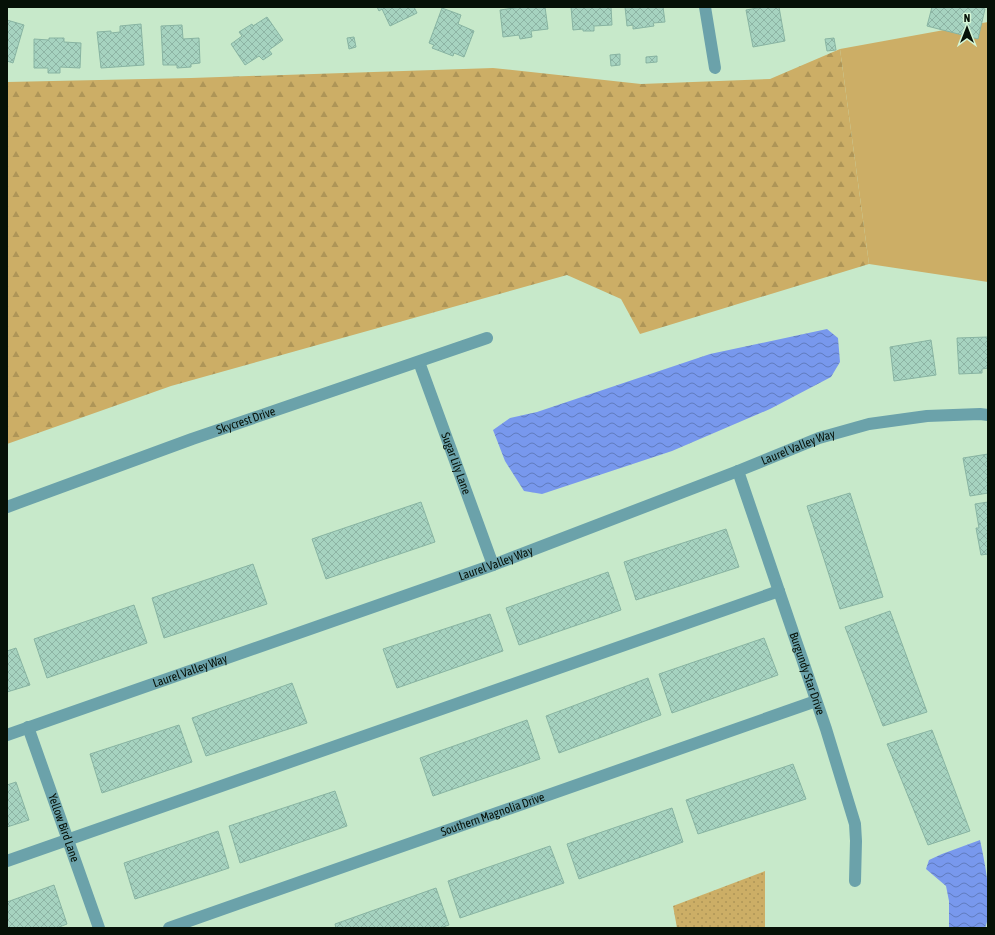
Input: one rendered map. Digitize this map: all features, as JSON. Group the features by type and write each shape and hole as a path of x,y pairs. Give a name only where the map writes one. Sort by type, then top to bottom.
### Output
{"street":[{"path":"705,7 715,68"},
{"name":"Skycrest Drive","path":"7,507 192,439 487,338"},
{"name":"Sugar Lily Lane","path":"419,362 493,565"},
{"name":"Laurel Valley Way","path":"7,735 493,565 738,471 819,438 869,424 927,416 988,415"},
{"name":"Burgundy Star Drive","path":"738,471 826,729 855,824 856,841 854,881"},
{"path":"7,860 779,591"},
{"name":"Southern Magnolia Drive","path":"169,928 816,701"},
{"name":"Yellow Bird Lane","path":"28,727 99,928"}],"green space":[{"path":"988,22 988,282 869,264 840,49"},
{"path":"840,49 869,264 640,334 621,299 567,275 171,386 7,444 7,82 191,78 493,68 641,84 770,79"},
{"path":"765,871 765,928 677,928 673,906"}],"water":[{"path":"827,329 838,338 840,362 831,377 770,409 672,451 542,494 524,491 505,461 493,430 510,418 537,412 710,354"},
{"path":"980,840 989,897 988,919 985,928 949,928 949,901 946,886 926,869 929,860"}],"building":[{"path":"377,7 414,7 417,13 390,26 382,9 379,11"},
{"path":"521,7 545,7 548,29 531,31 532,37 520,39 519,35 503,37 500,10"},
{"path":"571,7 611,7 612,25 594,26 594,31 583,31 583,29 573,30"},
{"path":"625,7 663,7 665,22 653,23 654,26 633,29 633,25 627,26"},
{"path":"763,7 779,7 785,41 753,47 746,10"},
{"path":"932,7 979,7 985,9 978,39 927,26"},
{"path":"442,8 461,15 458,24 474,31 464,57 454,53 453,56 432,48 434,45 429,43"},
{"path":"267,17 283,40 269,50 272,54 263,60 259,56 245,65 231,44 242,36 239,32 252,24 253,26"},
{"path":"7,20 24,25 13,63 7,61"},
{"path":"141,24 144,65 101,68 97,32 120,32 120,26"},
{"path":"182,25 183,39 199,38 200,63 191,64 191,67 177,68 177,65 163,65 161,26"},
{"path":"354,37 356,47 349,49 347,38"},
{"path":"49,38 64,38 64,42 81,43 80,68 60,67 60,73 48,73 48,68 34,68 34,39 49,40"},
{"path":"834,38 836,50 827,51 825,39"},
{"path":"620,54 620,65 611,66 610,55"},
{"path":"657,56 657,62 646,63 646,57"},
{"path":"988,337 988,368 982,369 982,373 959,374 957,338"},
{"path":"931,340 936,375 894,381 890,347"},
{"path":"988,454 988,493 970,496 963,458"},
{"path":"850,493 883,597 840,609 807,506"},
{"path":"421,502 435,542 326,579 312,539"},
{"path":"988,502 988,554 981,555 976,528 979,528 975,504"},
{"path":"726,529 739,567 636,600 624,562"},
{"path":"253,564 267,604 164,638 152,598"},
{"path":"608,572 621,610 519,645 506,608"},
{"path":"134,605 147,643 47,678 34,639"},
{"path":"890,611 927,712 883,726 845,627"},
{"path":"490,614 503,651 397,688 383,649"},
{"path":"764,638 778,675 672,713 659,674"},
{"path":"16,648 30,685 7,692 7,651"},
{"path":"648,678 661,715 559,753 546,716"},
{"path":"292,683 307,723 206,756 192,718"},
{"path":"527,720 540,759 433,796 420,758"},
{"path":"179,725 192,762 102,793 90,754"},
{"path":"932,730 970,831 928,845 887,744"},
{"path":"793,764 806,799 698,834 686,800"},
{"path":"16,782 29,820 7,827 7,785"},
{"path":"335,791 347,826 240,863 229,826"},
{"path":"672,808 683,842 579,879 567,844"},
{"path":"218,831 229,868 135,899 124,863"},
{"path":"550,846 564,883 460,918 448,881"},
{"path":"54,885 67,924 57,928 7,928 7,902"},
{"path":"436,888 449,925 440,928 336,928 335,924"}]}
